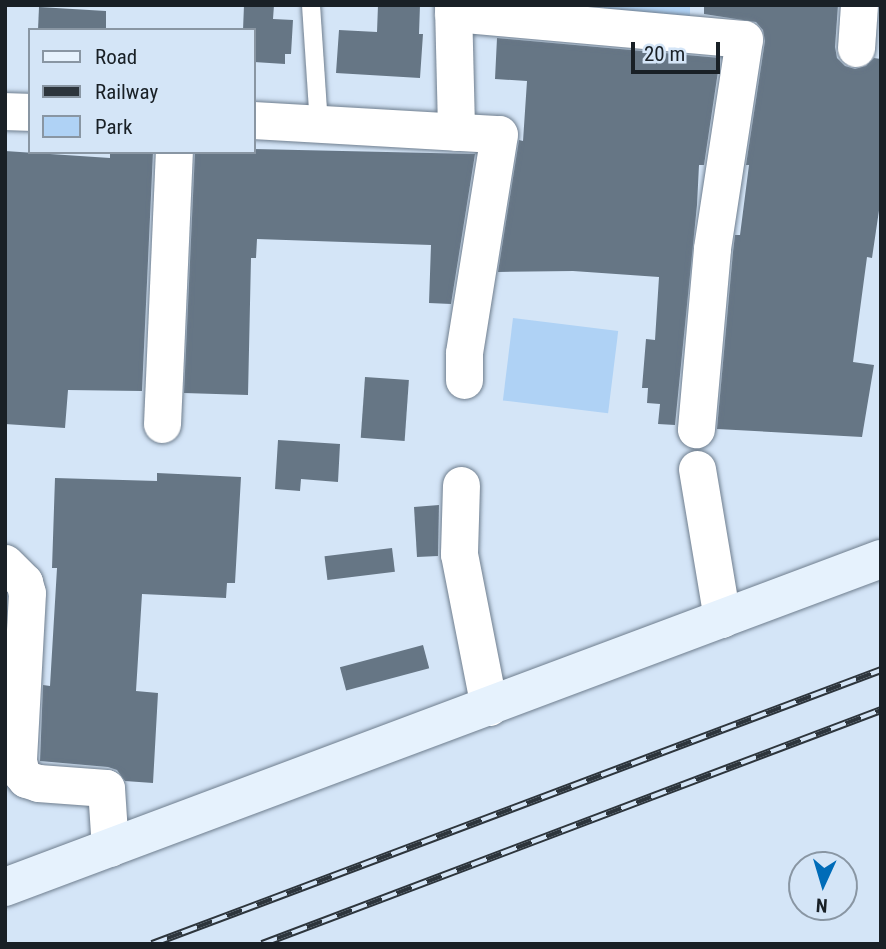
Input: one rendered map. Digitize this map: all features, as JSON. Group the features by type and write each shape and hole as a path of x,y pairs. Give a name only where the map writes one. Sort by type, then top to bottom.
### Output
{"street":[{"path":"856,48 859,5"},
{"path":"456,132 453,9 744,39 712,249 696,429"},
{"path":"5,111 28,112"},
{"path":"256,120 499,134 464,353 464,380"},
{"path":"162,424 174,154"},
{"path":"697,469 722,619"},
{"path":"461,485 459,554 489,707"},
{"path":"5,887 881,559"},
{"path":"5,562 24,582 27,593 18,761 20,773 26,779 38,783 106,788 110,848"}],"lane":[{"path":"311,5 319,124"}],"green space":[{"path":"604,5 690,5 690,27 603,24"},
{"path":"513,318 618,331 608,413 503,400"}],"building":[{"path":"244,5 274,5 273,19 293,20 291,54 285,54 285,64 256,62 256,28 243,28"},
{"path":"378,5 420,5 419,34 423,34 420,78 336,73 339,30 377,32"},
{"path":"704,5 838,5 835,47 837,58 845,66 855,69 866,66 874,58 881,59 881,197 872,258 867,257 853,362 874,365 862,437 717,429 735,235 740,235 749,165 746,165 765,41 763,30 756,22 704,14"},
{"path":"39,7 106,11 106,28 38,28"},
{"path":"497,38 720,58 704,165 699,165 675,425 658,424 660,404 647,403 648,388 642,388 646,339 655,340 659,277 573,271 498,272 519,140 523,141 527,81 495,79"},
{"path":"256,149 475,154 451,304 429,303 431,245 257,239 256,258 251,258 248,395 184,393 195,154 256,154"},
{"path":"5,151 110,158 110,154 153,154 142,391 68,390 65,428 5,424"},
{"path":"365,377 409,380 405,441 361,438"},
{"path":"278,440 340,444 338,482 301,479 300,491 275,489"},
{"path":"157,473 241,477 235,583 227,583 226,598 142,594 136,691 158,693 153,783 125,781 117,770 108,767 40,761 43,685 50,686 57,568 52,568 55,478 157,481"},
{"path":"439,505 438,556 417,557 414,507"},
{"path":"392,548 395,572 327,580 325,556"},
{"path":"423,645 429,668 346,690 340,667"}],"railway":[{"path":"152,944 881,670"},
{"path":"262,944 881,710"}]}
